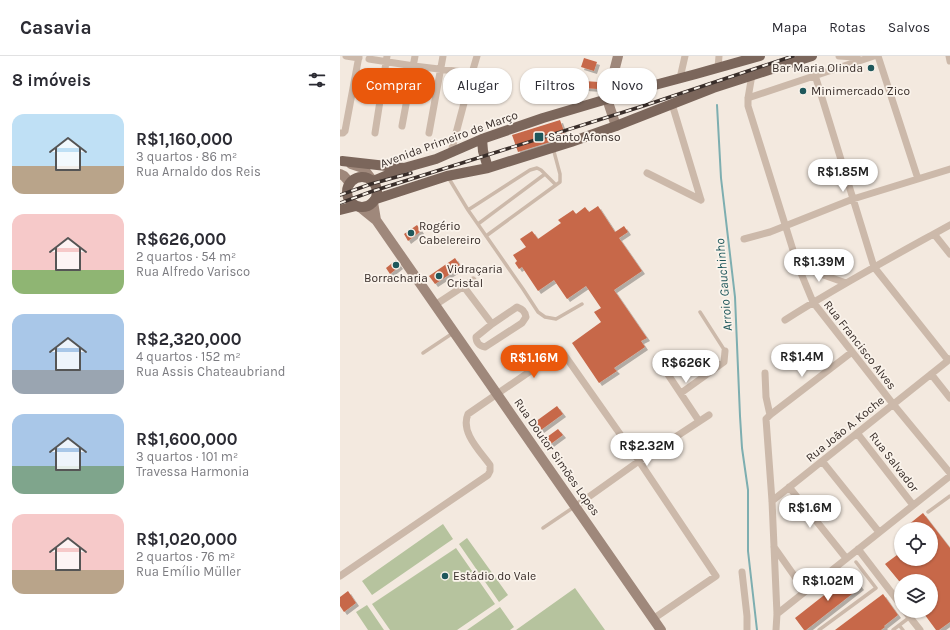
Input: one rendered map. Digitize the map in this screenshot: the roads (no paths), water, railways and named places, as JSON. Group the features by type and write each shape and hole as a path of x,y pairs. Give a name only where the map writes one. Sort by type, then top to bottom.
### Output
{"main road":[{"path":"615,68 618,56"},
{"name":"Avenida Primeiro de Março","path":"657,84 758,56"},
{"path":"375,200 447,176 488,168 552,148 616,126 712,88 812,56"},
{"name":"Avenida Primeiro de Março","path":"373,181 404,168 436,159 482,139 543,118 597,102"},
{"path":"609,104 616,126"},
{"path":"482,139 483,151 488,168"},
{"path":"341,160 404,168"},
{"path":"340,210 370,205 375,200 377,194 376,185 363,168 341,160"},
{"path":"340,174 344,176 349,200 358,206"},
{"path":"346,187 356,178 369,178 373,181"},
{"name":"Rua Doutor Simões Lopes","path":"375,200 376,220"},
{"name":"Rua Doutor Simões Lopes","path":"358,206 376,220 498,393 661,630"}],"street":[{"path":"340,133 343,133 345,130 359,57 346,56"},
{"path":"402,126 415,56"},
{"path":"429,133 443,56"},
{"path":"473,68 477,56"},
{"path":"680,78 686,56"},
{"path":"718,68 719,56"},
{"path":"839,56 857,56"},
{"path":"748,98 874,56"},
{"path":"878,56 918,179"},
{"path":"948,56 950,61"},
{"path":"369,59 387,59 414,66 441,69"},
{"path":"375,134 387,59"},
{"path":"815,75 874,268 949,360"},
{"name":"Rua Francisco Alves","path":"752,76 748,106 798,266 812,302 950,474"},
{"path":"451,152 464,104"},
{"path":"647,173 701,200 672,104"},
{"path":"744,239 770,232 853,199 950,169"},
{"path":"785,320 846,282 950,225"},
{"path":"934,234 950,254"},
{"path":"798,266 846,282"},
{"path":"436,305 473,280"},
{"path":"464,287 492,324"},
{"path":"517,307 522,309 526,314 526,317 522,323 483,347 476,341 476,337 492,324 517,307"},
{"path":"340,576 488,475 490,465 468,435 466,417 468,414 560,350 639,461 716,576 654,619"},
{"path":"681,393 724,362 725,351"},
{"path":"768,417 852,352"},
{"path":"657,358 699,421"},
{"name":"Rua João A. Koche","path":"772,501 949,360"},
{"path":"765,373 777,614 776,630"},
{"path":"931,374 950,398"},
{"path":"576,506 639,461 709,415"},
{"name":"Rua Salvador","path":"857,433 913,505"},
{"path":"822,461 879,532"},
{"path":"777,614 950,474"},
{"path":"789,487 846,558"},
{"path":"774,547 806,591"},
{"path":"858,549 894,596"},
{"path":"742,572 747,616 747,630"},
{"path":"911,618 920,630"}],"lane":[{"path":"486,236 560,182 560,174 552,148"},
{"path":"468,210 530,170 537,168 556,185"},
{"path":"478,224 545,174"},
{"path":"447,176 468,210 538,312 544,317 556,319 582,304"},
{"path":"700,312 725,351"},
{"path":"422,353 454,332"},
{"path":"928,512 950,496"},
{"path":"543,528 576,506"},
{"path":"819,630 876,588 856,562"},
{"path":"893,630 900,625 905,618"},
{"path":"900,625 903,630"}],"waterway":[{"name":"Arroio Gauchinho","path":"717,105 721,178 735,297 742,448 748,490 748,551 757,630"}],"railway":[{"path":"340,203 373,191 643,106 793,56"},
{"path":"340,195 371,184 411,173"}],"place":[{"name":"Bar Maria Olinda","path":"871,68"},
{"name":"Minimercado Zico","path":"803,91"},
{"name":"Santo Afonso","path":"539,137"},
{"name":"Rogério Cabelereiro","path":"411,233"},
{"name":"Borracharia","path":"396,265"},
{"name":"Vidraçaria Cristal","path":"439,276"},
{"name":"Estádio do Vale","path":"445,576"}]}
